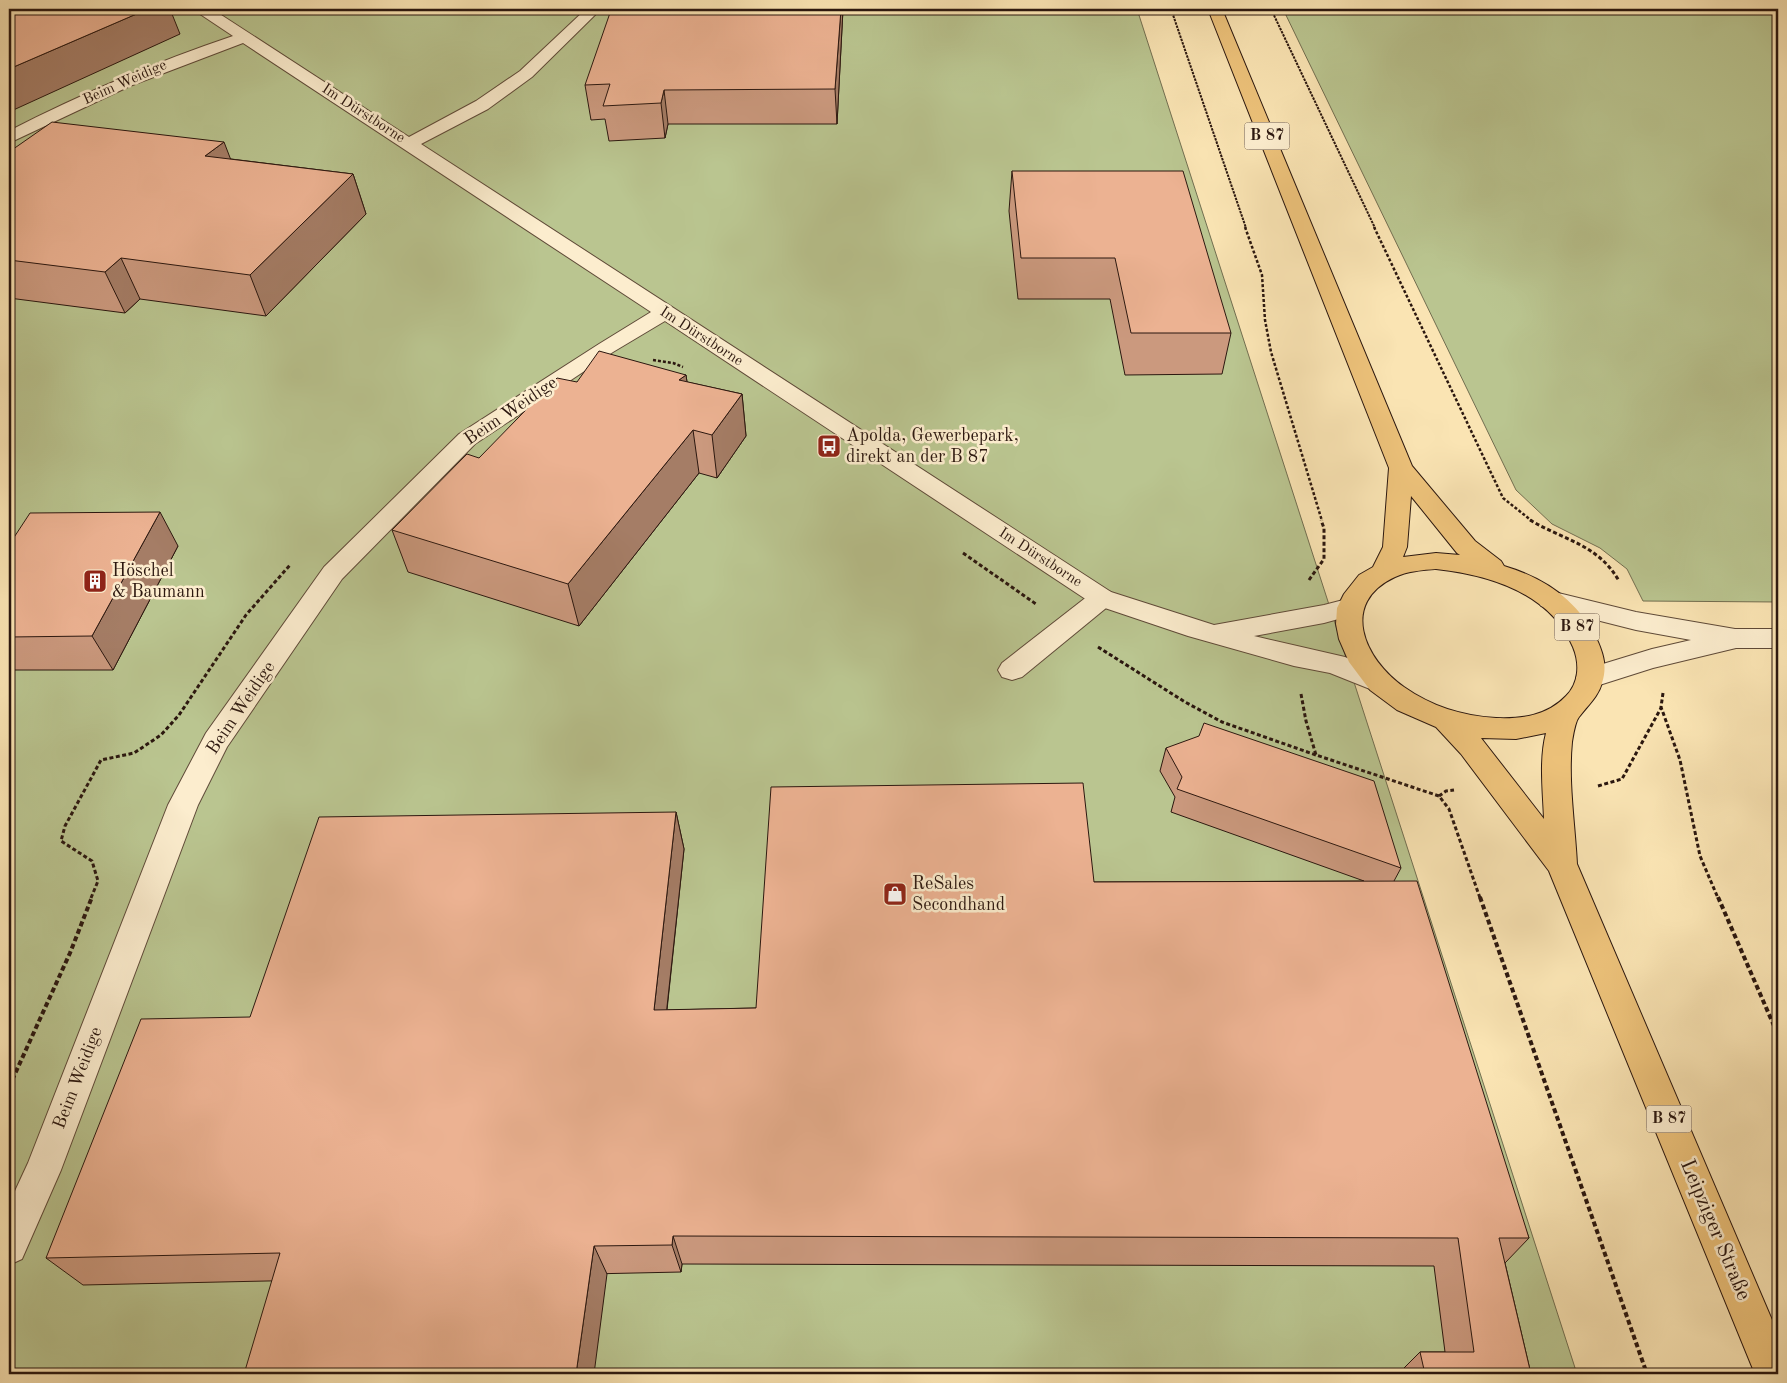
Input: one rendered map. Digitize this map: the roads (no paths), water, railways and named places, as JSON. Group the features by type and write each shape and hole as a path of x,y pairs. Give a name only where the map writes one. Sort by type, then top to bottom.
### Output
{"main road":[{"name":"B 87","path":"1216,9 1401,468 1466,548 1497,571"},
{"name":"B 87","path":"1383,572 1395,547 1401,468"},
{"name":"B 87","path":"1436,561 1470,564 1497,571 1517,579 1550,600 1566,614 1582,637 1591,662 1590,678 1586,691 1577,704 1565,714 1532,727 1511,729 1468,726 1446,720 1410,704 1380,683 1366,668 1356,652 1350,637 1348,621 1351,607 1362,587 1383,572 1416,562 1436,561"},
{"name":"B 87","path":"1562,864 1557,776 1558,742 1565,714"},
{"name":"B 87","path":"1446,720 1471,746 1562,864"},
{"name":"Leipziger Straße","path":"1562,864 1775,1374"}],"street":[{"name":"Im Dürstborne","path":"202,9 410,143 664,313 1102,598 1151,616 1294,656 1335,664 1380,683"},
{"path":"410,143 482,105 526,74 594,9"},
{"name":"Beim Weidige","path":"9,138 93,96 152,70 245,37"},
{"name":"Beim Weidige","path":"9,1246 43,1170 183,805 216,742 322,589 334,573 467,439 606,348 664,313"},
{"path":"1012,670 1102,598"},
{"path":"1550,600 1636,621 1736,638 1778,638"},
{"path":"1216,633 1324,614 1351,607"},
{"path":"1590,678 1644,661 1736,638"}],"place":[{"name":"Apolda, Gewerbepark, direkt an der B 87","path":"829,446"},
{"name":"Höschel & Baumann","path":"95,581"},
{"name":"ReSales Secondhand","path":"895,894"}]}
